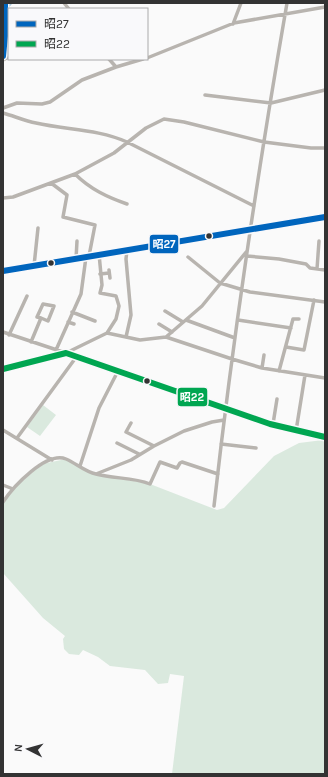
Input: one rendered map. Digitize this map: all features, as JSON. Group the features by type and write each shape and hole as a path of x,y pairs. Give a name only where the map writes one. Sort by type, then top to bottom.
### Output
{"main road":[{"path":"3,271 325,217"}],"street":[{"path":"4,58 5,3"},
{"path":"233,24 241,3"},
{"path":"214,506 225,408 250,229 287,3"},
{"path":"148,58 233,24 285,13 325,7"},
{"path":"110,60 116,67"},
{"path":"3,108 18,103 42,104 50,102 78,82 116,67 140,60"},
{"path":"205,95 271,103 325,90"},
{"path":"3,113 34,123 99,133 127,142 254,206"},
{"path":"3,198 75,174 114,153 146,128 164,120 184,122 264,142 311,148 325,148"},
{"path":"75,174 85,184 107,197 127,204"},
{"path":"51,183 67,195 63,217 95,225 81,294 56,350"},
{"path":"34,266 38,228"},
{"path":"76,259 77,241"},
{"path":"317,269 319,241"},
{"path":"126,337 131,315 126,259 127,250"},
{"path":"166,337 202,306 248,250"},
{"path":"98,300 102,285 99,254"},
{"path":"247,256 293,261 306,264 310,268 325,270"},
{"path":"188,257 220,283 250,292 325,302"},
{"path":"100,274 109,271 110,278"},
{"path":"3,369 66,353 107,333 116,319 119,306 116,296 100,293"},
{"path":"9,335 27,296"},
{"path":"286,347 304,350 314,300"},
{"path":"43,304 54,306 48,321 41,318 37,317 43,304"},
{"path":"166,311 184,321 235,338"},
{"path":"72,312 95,321"},
{"path":"31,342 41,318"},
{"path":"279,371 293,319 299,319"},
{"path":"238,320 291,328"},
{"path":"68,322 74,324"},
{"path":"159,324 172,332"},
{"path":"3,332 273,424 296,431 325,437"},
{"path":"107,333 140,340 166,337 262,368 325,378"},
{"path":"262,368 264,355"},
{"path":"17,438 77,356"},
{"path":"80,466 99,408 118,371"},
{"path":"296,431 305,375"},
{"path":"273,424 277,399"},
{"path":"95,474 131,460 139,454 184,431 212,422 224,420"},
{"path":"131,423 126,432 154,446"},
{"path":"3,430 52,460"},
{"path":"117,443 139,454"},
{"path":"221,444 256,448"},
{"path":"3,502 28,473 52,460 65,458 95,474 141,480 150,484 160,462 177,468 182,462 218,474"},
{"path":"3,485 13,489"}],"shaded area":[{"path":"43,405 56,415 40,436 27,427"},
{"path":"325,440 325,774 172,774 184,676 170,674 168,683 158,684 145,670 110,666 98,657 83,650 79,655 69,654 64,649 63,639 65,636 43,618 3,573 3,502 10,492 42,464 66,459 95,474 150,484 217,510 224,508 274,456 299,443"}],"waterway":[{"path":"3,9 9,3"}],"transit line":[{"name":"昭27","path":"3,56 5,36 5,3"},
{"name":"昭27","path":"3,271 325,217"},
{"name":"昭22","path":"3,369 66,353 270,424 325,437"}]}
